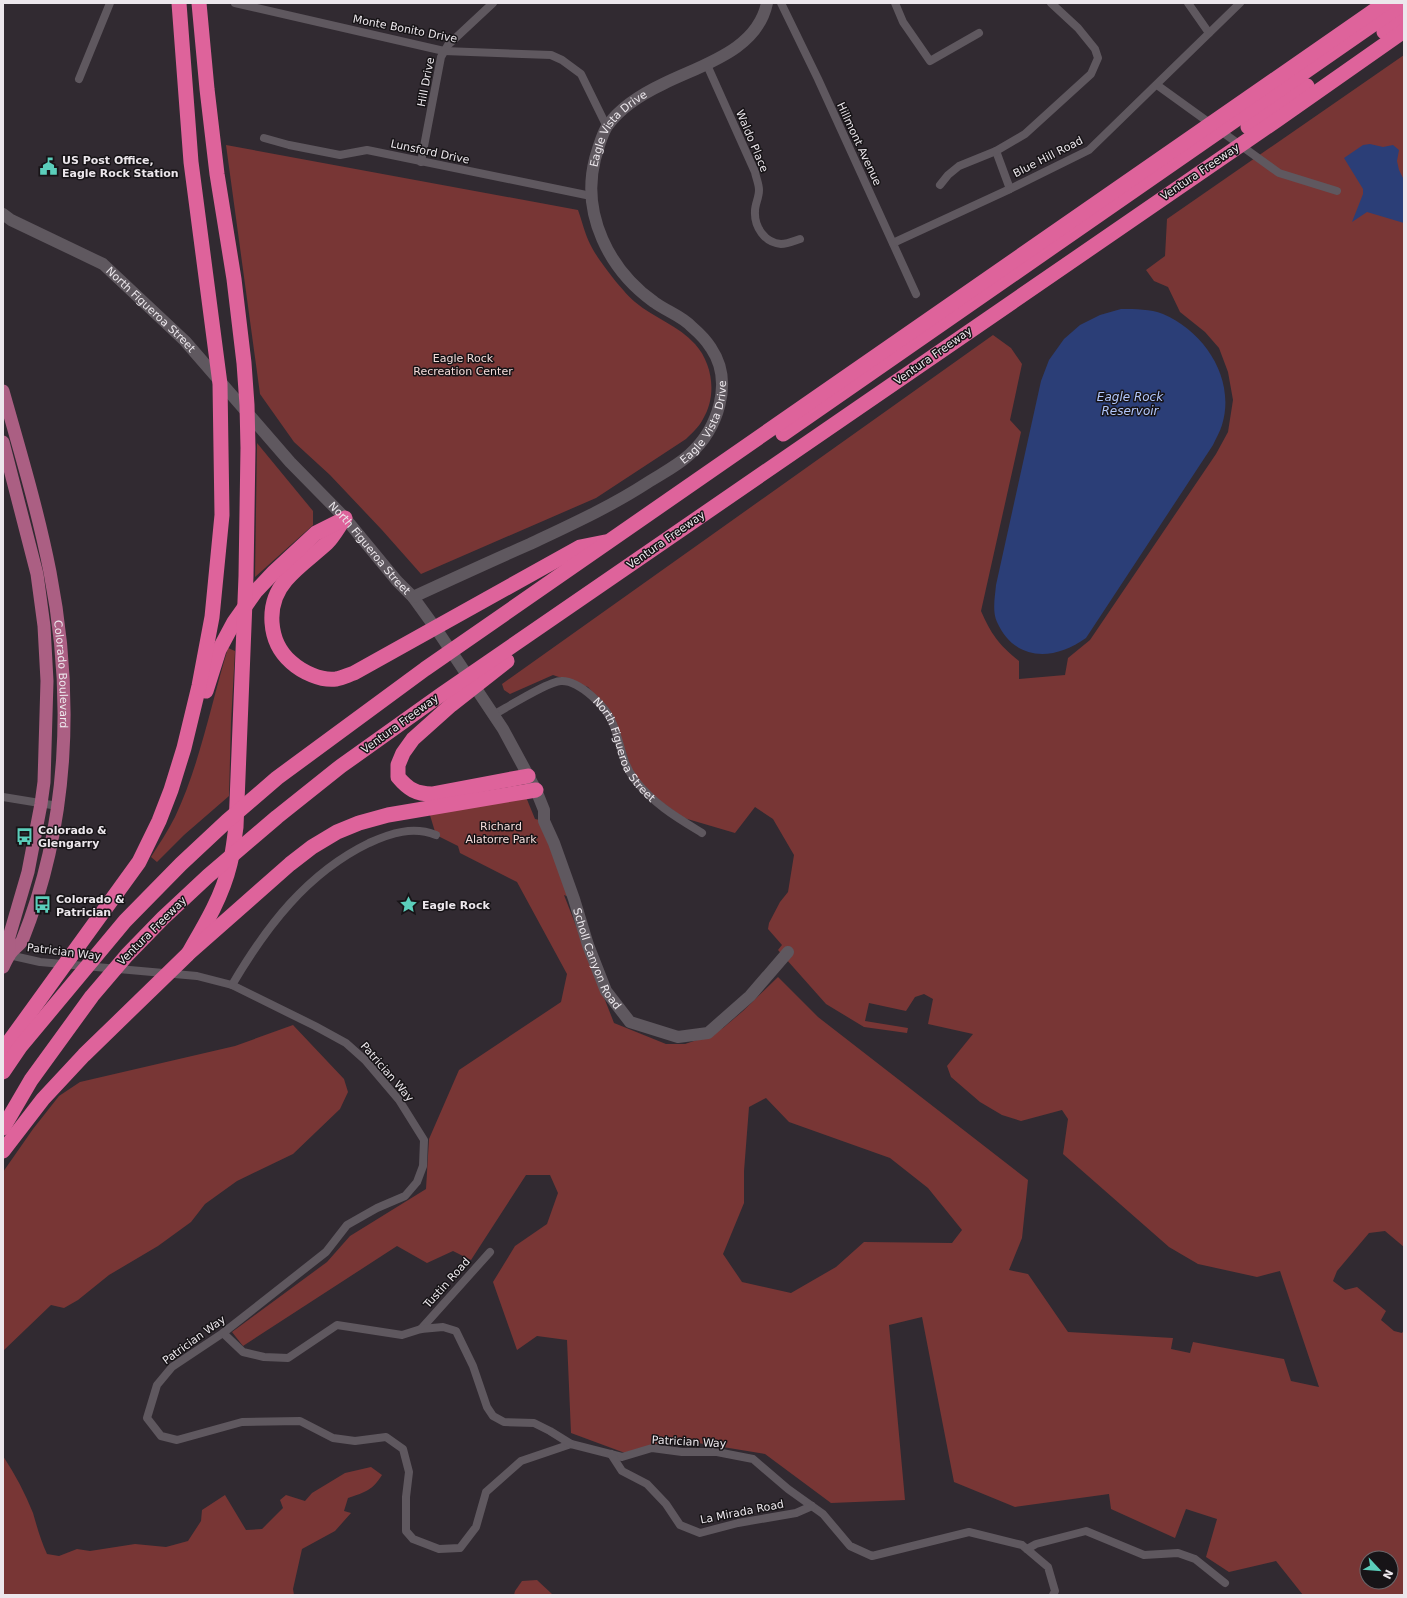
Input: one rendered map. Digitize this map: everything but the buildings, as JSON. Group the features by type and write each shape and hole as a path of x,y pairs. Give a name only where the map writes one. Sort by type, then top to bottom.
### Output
{"highway":[{"path":"188,954 214,908 223,887 230,863 236,827 246,576 248,448 244,363 234,279 217,174 199,19 199,3"},
{"name":"Ventura Freeway","path":"3,1128 31,1080 92,996 127,955 163,918 208,876 277,817 437,687 496,645 594,589 1086,246 1133,198 1197,154 1241,110 1385,3"},
{"path":"1241,110 1404,3"},
{"path":"159,821 171,790 184,748 199,686 212,617 222,515 222,410 220,384 191,162 179,8"},
{"path":"1273,116 1404,19"},
{"name":"Ventura Freeway","path":"496,645 612,540 1053,240 1133,198 1197,154 1273,116 1404,31"},
{"path":"528,776 432,794 421,794 405,785 398,777 398,765 403,753 413,739 437,687 1053,240"},
{"path":"437,687 496,645 1086,246"},
{"path":"345,518 328,541 285,580 279,591 272,612 272,627 276,643 284,656 295,666 308,673 323,678 336,679 354,673 580,547 612,540"},
{"path":"3,1050 139,862 178,780 220,650 234,622 256,591 274,572 316,533 345,518"},
{"name":"Ventura Freeway","path":"3,1072 20,1047 125,921 181,864 227,821 277,778 437,687"},
{"path":"3,1151 43,1099 84,1055 188,954 290,864 312,847 337,832 359,823 388,815 536,790"}],"main road":[{"name":"Colorado Boulevard","path":"3,391 36,506 50,573 59,627 64,722 62,775 54,832 42,880 21,943 9,955 3,968"},
{"name":"Colorado Boulevard","path":"3,442 37,574 44,626 47,668 44,782 28,872 9,937 9,955"},
{"path":"37,574 50,573"},
{"path":"47,668 62,669"}],"street":[{"path":"79,79 110,3"},
{"name":"Monte Bonito Drive","path":"234,3 444,51 551,55 562,60 581,74 606,127"},
{"name":"Hill Drive","path":"421,162 441,57 444,51 493,3"},
{"name":"Eagle Vista Drive","path":"413,597 578,522 620,500 688,456 705,439 715,422 720,404 722,383 719,365 711,348 691,325 654,303 637,289 611,258 601,237 593,212 591,186 595,159 606,127 619,113 650,90 707,65 737,48 748,38 757,26 766,10 767,3"},
{"name":"Hillmont Avenue","path":"781,3 916,294"},
{"path":"895,3 903,22 930,61 978,33"},
{"path":"940,185 948,175 959,166 996,151 1025,134 1091,74 1098,58 1096,49 1078,28 1051,3"},
{"path":"1188,3 1209,33"},
{"name":"Blue Hill Road","path":"893,244 1089,150 1240,3"},
{"name":"Waldo Place","path":"707,65 755,172 759,188 759,196 755,210 757,227 764,236 772,241 782,244 800,239"},
{"path":"1157,85 1279,173 1337,191"},
{"name":"Lunsford Drive","path":"264,138 289,145 340,155 367,150 591,196"},
{"path":"996,151 1010,189"},
{"name":"North Figueroa Street","path":"3,214 11,220 103,264 185,341 290,462 345,518 397,581 413,597 439,633 493,715 550,684 561,681 578,685 591,695 613,722 625,764 634,779 648,795 667,811 702,832"},
{"name":"Scholl Canyon Road","path":"493,715 503,729 536,790 544,810 544,821 554,843 574,899 588,945 606,991 630,1022 678,1037 708,1033 750,996 788,952"},
{"path":"3,797 58,806"},
{"path":"232,985 263,936 288,905 307,885 329,866 351,852 381,838 394,834 416,830 436,835"},
{"name":"Patrician Way","path":"9,955 40,962 197,976 232,985 346,1043 365,1060 399,1100 424,1140 423,1166 417,1182 405,1196 377,1208 347,1225 326,1252 223,1333 172,1367 157,1385 148,1418 161,1436 177,1440 242,1422 300,1421 333,1438 355,1441 386,1437 403,1449 409,1472 406,1497 406,1531 414,1539 439,1549 460,1548 476,1527 486,1492 521,1460 571,1444 622,1457 652,1448 682,1452 717,1452 753,1459 788,1489 823,1514 850,1546 872,1556 969,1532 1022,1545 1048,1567 1055,1591 1054,1595"},
{"name":"Tustin Road","path":"421,1329 490,1252"},
{"path":"223,1333 243,1352 264,1357 288,1358 337,1325 402,1335 421,1329 442,1327 456,1331 473,1366 487,1407 493,1416 504,1422 534,1423 571,1444"},
{"name":"La Mirada Road","path":"611,1454 622,1471 647,1484 666,1504 680,1525 700,1533 738,1523 796,1513 812,1506"},
{"path":"1028,1550 1036,1544 1086,1531 1144,1555 1178,1553 1195,1559 1226,1583"}],"green space":[{"name":"Richard Alatorre Park","path":"1404,55 1404,1247 1385,1231 1369,1233 1337,1271 1333,1281 1345,1290 1357,1287 1386,1311 1381,1320 1394,1331 1402,1333 1404,1330 1404,1595 1303,1595 1276,1561 1229,1572 1206,1557 1217,1519 1186,1509 1175,1538 1111,1509 1109,1494 1015,1507 954,1482 922,1317 889,1325 905,1500 831,1503 765,1454 674,1439 625,1453 571,1433 567,1340 537,1336 517,1350 493,1282 515,1246 547,1224 558,1193 550,1175 526,1175 471,1260 453,1251 427,1263 397,1246 243,1346 232,1332 327,1262 350,1236 426,1189 429,1139 459,1070 561,1002 567,974 517,882 460,853 458,846 436,835 429,812 526,797 535,819 544,821 574,899 564,895 614,1023 666,1044 685,1044 703,1038 723,1028 778,977 818,1017 1028,1180 1022,1238 1009,1270 1028,1274 1068,1332 1173,1338 1171,1349 1190,1353 1193,1342 1284,1359 1291,1381 1319,1387 1280,1271 1257,1277 1198,1264 1169,1247 1063,1154 1068,1119 1062,1110 1021,1121 1002,1115 980,1102 951,1077 947,1066 973,1034 928,1024 933,999 924,994 915,997 906,1011 869,1003 865,1021 908,1028 907,1033 864,1027 826,1004 778,950 782,945 768,929 769,923 780,902 788,892 794,855 773,819 755,807 735,833 684,818 648,792 633,773 613,716 588,687 553,675 510,694 504,690 502,684 993,335 1011,348 1022,364 1010,420 1021,432 981,611 996,639 1019,661 1019,679 1065,675 1068,658 1090,640 1216,454 1228,432 1233,400 1228,372 1219,348 1205,332 1180,312 1168,287 1154,281 1146,270 1165,256 1167,219","holes":["766,1098 789,1122 890,1158 928,1188 962,1230 952,1243 864,1242 836,1267 791,1293 742,1282 723,1254 744,1203 744,1171 749,1107"]},
{"name":"Eagle Rock Recreation Center","path":"226,145 578,210 593,250 617,283 642,308 682,332 701,352 709,370 711,390 707,410 701,422 686,439 596,498 421,574 330,475 294,442 260,394"},
{"path":"257,443 313,511 313,525 255,577"},
{"path":"228,648 235,651 229,796 184,835 157,862 151,857 175,817 184,797 198,755"},
{"path":"293,1025 344,1079 348,1092 340,1109 293,1154 237,1181 205,1204 191,1222 158,1246 109,1275 78,1300 64,1308 51,1305 3,1351 3,1172 33,1129 59,1096 80,1082 235,1046"},
{"path":"3,1456 27,1498 47,1554 59,1556 77,1549 90,1551 135,1544 166,1547 188,1541 201,1521 202,1510 225,1495 246,1530 262,1529 283,1508 280,1500 286,1495 305,1501 312,1493 345,1473 371,1467 382,1475 371,1488 348,1498 344,1511 351,1513 335,1531 302,1549 293,1589 294,1595 3,1595"},
{"path":"537,1580 553,1595 514,1595 522,1581"}],"water":[{"path":"1370,144 1383,147 1393,145 1399,150 1397,161 1399,170 1404,180 1404,223 1367,212 1352,222 1363,194 1363,189 1344,158 1363,145"},
{"name":"Eagle Rock Reservoir","path":"1121,309 1148,310 1163,314 1192,332 1204,345 1214,359 1221,374 1225,391 1225,408 1222,425 1213,445 1086,638 1074,646 1061,651 1049,654 1036,654 1025,651 1014,645 1005,635 995,618 994,604 996,585 1041,381 1049,360 1064,339 1080,325 1100,315"}],"place":[{"name":"US Post Office, Eagle Rock Station","path":"49,166"},
{"name":"Colorado & Glengarry","path":"25,836"},
{"name":"Colorado & Patrician","path":"43,905"},
{"name":"Eagle Rock","path":"409,905"}]}
